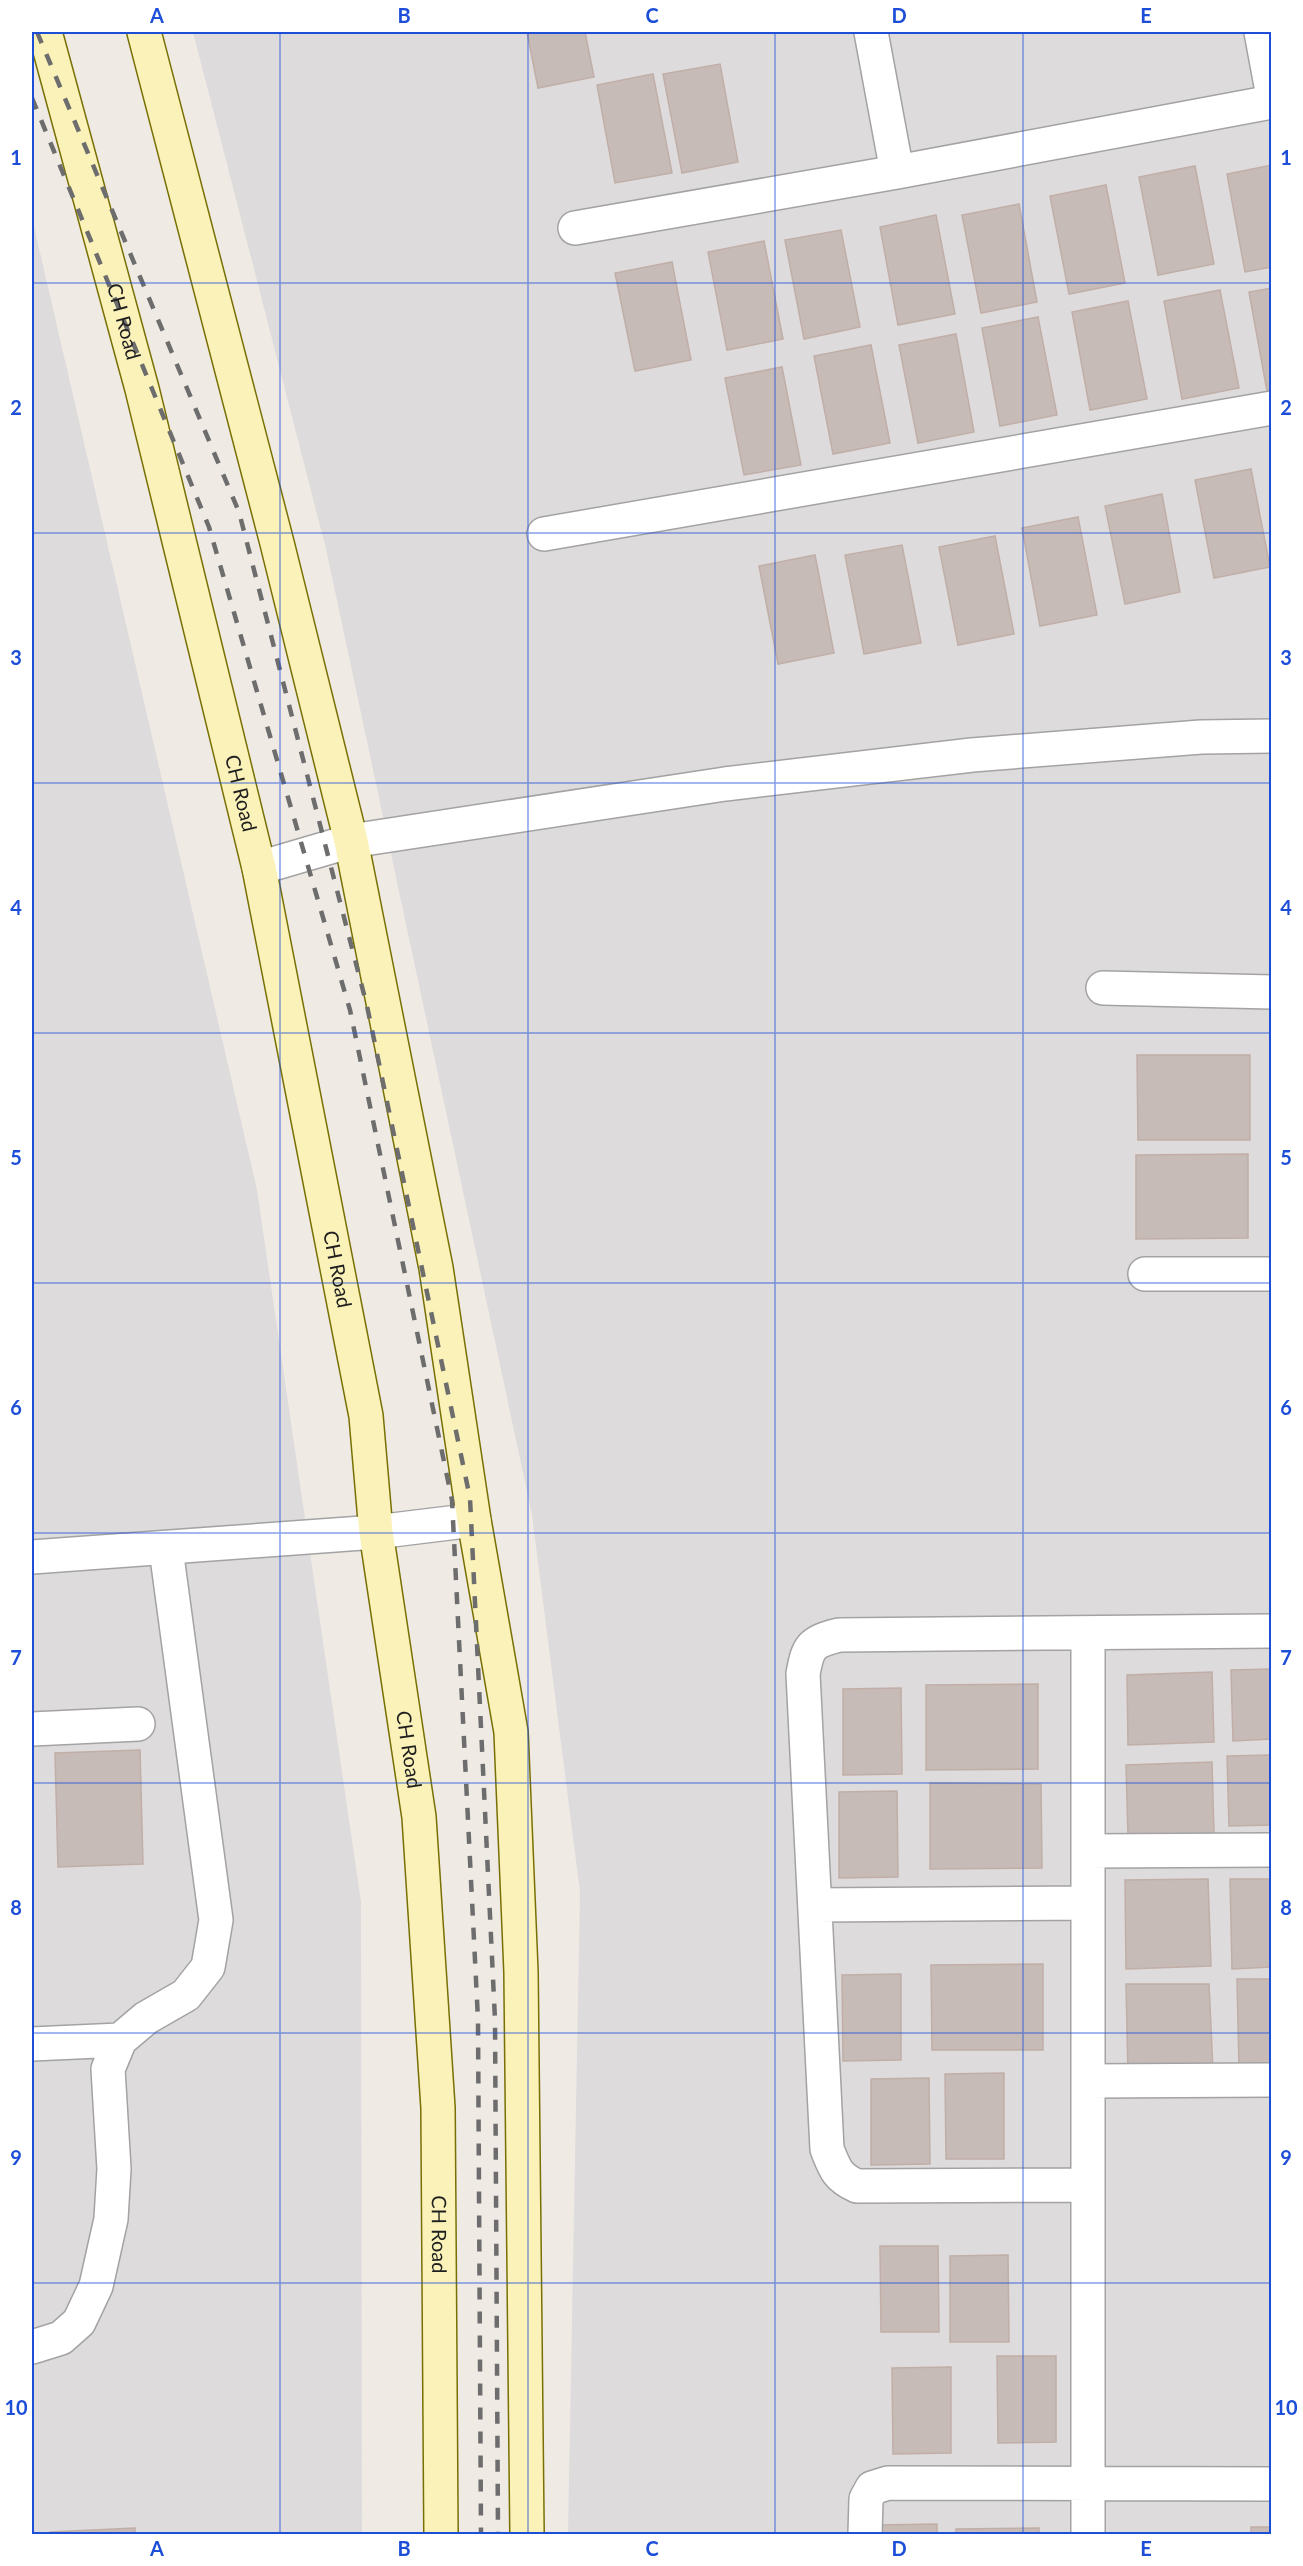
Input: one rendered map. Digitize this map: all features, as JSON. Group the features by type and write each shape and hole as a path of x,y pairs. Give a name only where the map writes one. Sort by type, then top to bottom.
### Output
{"street":[{"name":"CH Road","path":"45,32 142,389 259,868 366,1416 376,1532 419,1817 438,2109 441,2535"},
{"path":"144,32 277,543 351,842 436,1268 474,1520 511,1732 521,1972 527,2535"},
{"path":"871,32 897,172"},
{"path":"1261,32 1272,91"},
{"path":"575,228 897,172 1272,102"},
{"path":"544,534 1272,408"},
{"path":"259,868 351,842 725,784 972,755 1201,737 1272,736"},
{"path":"1103,988 1272,992"},
{"path":"1145,1274 1272,1274"},
{"path":"32,1557 376,1532 474,1520"},
{"path":"32,2347 61,2338 79,2322 96,2286 111,2219 114,2169 108,2069 120,2040 146,2018 186,1995 208,1967 216,1920 166,1549"},
{"path":"1088,2186 857,2186 843,2180 835,2170 827,2149 803,1674 807,1654 818,1640 839,1635 1272,1631"},
{"path":"1088,1633 1088,2535"},
{"path":"32,1729 138,1724"},
{"path":"1088,1851 1272,1850"},
{"path":"815,1905 1088,1903"},
{"path":"32,2044 120,2040"},
{"path":"1088,2081 1272,2080"},
{"path":"865,2535 866,2499 872,2488 888,2483 1272,2484"}],"shaded area":[{"path":"193,32 1271,32 1271,2534 568,2534 580,1892 532,1515 326,549"},
{"path":"32,218 257,1190 361,1902 362,2534 32,2534"}],"building":[{"path":"527,32 585,32 594,77 538,88"},
{"path":"720,64 738,162 682,173 663,74"},
{"path":"653,74 672,173 615,183 597,85"},
{"path":"1272,165 1272,267 1245,272 1227,174"},
{"path":"1195,166 1214,264 1158,275 1139,177"},
{"path":"1106,185 1125,283 1069,294 1050,196"},
{"path":"1019,204 1037,302 981,313 962,215"},
{"path":"936,215 955,314 898,325 880,227"},
{"path":"841,230 860,327 804,339 785,240"},
{"path":"764,241 783,339 727,350 708,252"},
{"path":"672,262 691,360 635,371 615,273"},
{"path":"1272,288 1272,390 1267,391 1249,292"},
{"path":"1220,290 1239,388 1182,399 1164,301"},
{"path":"1128,301 1147,399 1090,410 1072,312"},
{"path":"1038,317 1057,415 1000,426 982,328"},
{"path":"956,334 974,432 918,443 899,345"},
{"path":"871,345 890,443 833,454 814,356"},
{"path":"782,367 801,465 744,475 725,378"},
{"path":"1251,469 1270,567 1214,578 1195,480"},
{"path":"1162,494 1180,592 1125,604 1105,506"},
{"path":"1078,517 1097,615 1040,626 1022,528"},
{"path":"995,536 1014,634 958,645 939,547"},
{"path":"902,545 921,643 864,654 845,555"},
{"path":"815,555 834,653 778,664 759,566"},
{"path":"1137,1055 1250,1055 1250,1140 1138,1140"},
{"path":"1248,1154 1248,1238 1136,1239 1136,1155"},
{"path":"1272,1669 1272,1739 1233,1741 1231,1670"},
{"path":"1212,1672 1214,1742 1128,1745 1127,1675"},
{"path":"1038,1684 1038,1769 926,1770 926,1685"},
{"path":"901,1688 902,1774 843,1775 843,1689"},
{"path":"140,1750 143,1864 58,1867 55,1753"},
{"path":"1272,1755 1272,1825 1229,1826 1227,1756"},
{"path":"1212,1762 1214,1833 1128,1836 1126,1765"},
{"path":"930,1783 1041,1784 1042,1868 930,1869"},
{"path":"897,1791 898,1877 839,1878 839,1792"},
{"path":"1208,1879 1211,1966 1126,1969 1125,1880"},
{"path":"1230,1879 1272,1879 1272,1967 1232,1969"},
{"path":"1043,1964 1043,2050 932,2050 931,1965"},
{"path":"901,1974 901,2060 843,2061 842,1975"},
{"path":"1237,1979 1272,1979 1272,2067 1239,2068"},
{"path":"1126,1984 1209,1984 1213,2071 1128,2074"},
{"path":"1004,2073 1004,2159 946,2159 945,2074"},
{"path":"929,2078 930,2164 871,2165 871,2079"},
{"path":"880,2246 938,2246 939,2332 881,2332"},
{"path":"1008,2255 1009,2342 950,2342 950,2256"},
{"path":"997,2356 1056,2356 1056,2442 998,2443"},
{"path":"951,2367 951,2453 893,2454 892,2368"},
{"path":"937,2524 937,2534 878,2534 878,2525"},
{"path":"1251,2527 1272,2527 1272,2534 1251,2534"},
{"path":"135,2528 135,2534 50,2534 50,2532"},
{"path":"1039,2528 1039,2534 956,2534 956,2529"}],"railway":[{"path":"37,32 239,512 367,1006 470,1498 495,2020 498,2534"},
{"path":"32,98 209,527 350,1010 452,1500 478,2020 481,2534"}]}
